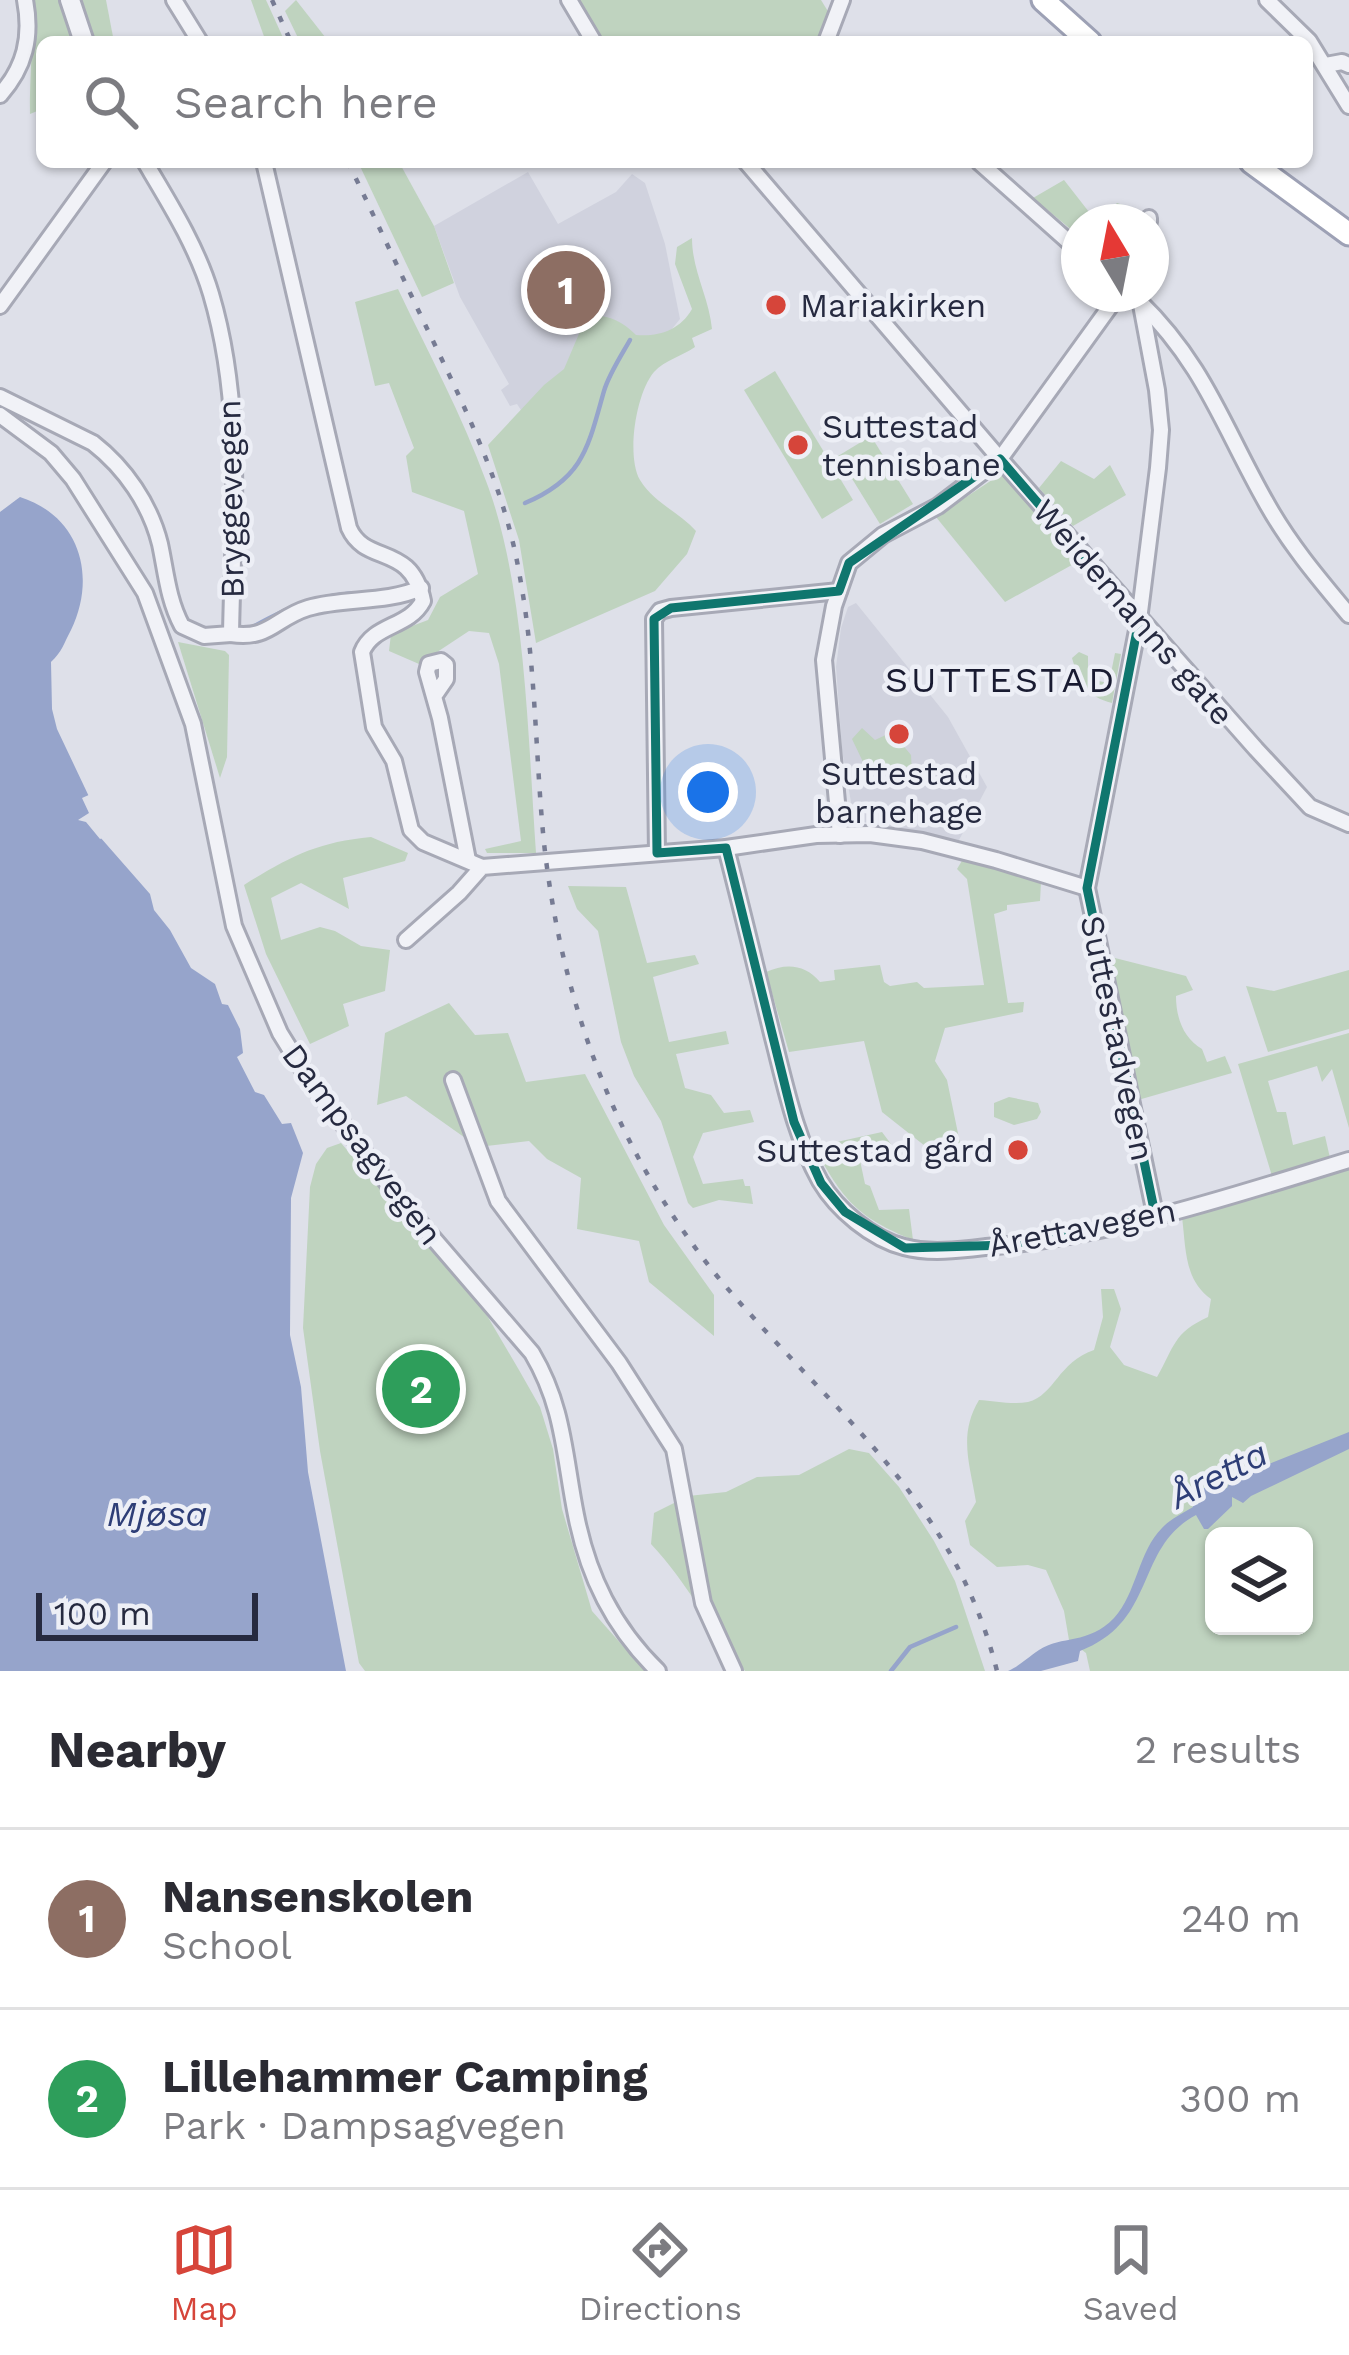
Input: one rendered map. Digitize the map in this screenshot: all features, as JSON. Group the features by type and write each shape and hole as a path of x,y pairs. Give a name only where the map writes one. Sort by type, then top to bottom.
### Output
{"main road":[{"path":"1043,0 1083,36"},
{"path":"1259,168 1349,234"}],"street":[{"path":"0,95 16,77 30,33 25,0"},
{"path":"70,0 82,36"},
{"path":"174,0 196,36"},
{"path":"569,0 590,36"},
{"path":"833,36 842,0"},
{"path":"1267,0 1304,36"},
{"path":"1313,48 1349,106"},
{"path":"1326,65 1349,65"},
{"path":"0,306 100,168"},
{"name":"Bryggevegen","path":"0,397 106,454 149,512 182,626 204,636 231,634 235,431 224,353 197,257 148,168"},
{"path":"265,168 349,529 368,549 398,559 421,588 423,601 414,616 377,632 362,652 374,727 394,761 411,830 423,842 475,863 657,854 840,835 922,842 1087,888"},
{"name":"Weidemanns gate","path":"751,168 1139,620 1310,807 1349,824"},
{"path":"986,168 1061,235"},
{"path":"840,835 824,660 849,563 1000,459 1119,312"},
{"name":"Suttestadvegen","path":"1135,312 1161,430 1139,620 1087,888 1155,1214"},
{"path":"1149,312 1197,368 1294,549 1349,615"},
{"name":"Dampsagvegen","path":"0,415 51,453 73,479 146,593 193,724 228,900 250,970 280,1033 318,1092 545,1375 562,1417 576,1518 600,1593 615,1624 658,1671"},
{"path":"231,634 254,638 314,606 386,599 421,588"},
{"path":"657,854 654,619 670,608 839,592"},
{"path":"406,940 459,893 475,863 435,695"},
{"name":"Årettavegen","path":"727,848 794,1122 821,1183 845,1213 874,1234 905,1248 960,1250 1086,1233 1224,1199 1349,1160"},
{"path":"452,1080 498,1201 619,1363 674,1450 703,1603 734,1671"}],"highlighted area":[{"path":"1000,459 1139,620 1087,888 1155,1214 1009,1245 905,1248 845,1212 821,1183 794,1122 726,848 657,853 652,635 654,619 671,608 839,591 849,563"}],"shaded area":[{"path":"528,172 558,224 616,192 632,174 645,183 665,244 680,319 663,340 550,409 521,410 517,404 510,406 501,390 509,384 460,297 434,226"},
{"name":"Suttestad barnehage","path":"856,603 948,717 987,787 959,840 864,822 852,808 836,667 841,628 848,607"}],"green space":[{"path":"29,0 60,0 72,36 36,36 36,112 30,114"},
{"path":"81,0 106,0 113,36 89,36"},
{"path":"251,0 266,0 282,36 264,36"},
{"path":"296,0 324,36 297,36 285,11"},
{"path":"578,0 821,0 829,13 821,36 599,36"},
{"path":"361,168 402,168 434,226 454,283 422,297"},
{"path":"1064,180 1083,204 1061,204 1061,221 1033,198"},
{"path":"692,238 712,329 692,338 695,347 654,372 642,394 634,456 640,480 652,495 696,531 687,554 655,591 536,643 519,540 488,445 564,369 584,322 592,315 616,320 636,335 661,333 681,322 692,309 675,264 677,247"},
{"path":"398,289 466,432 499,522 523,664 536,853 487,853 485,849 521,841 499,664 489,633 469,631 419,664 389,651 391,634 428,620 440,597 478,574 464,511 412,492 406,456 414,448 389,383 375,386 355,302"},
{"name":"Suttestad tennisbane","path":"775,371 853,500 822,519 744,390"},
{"path":"871,436 913,504 880,524 838,456"},
{"path":"1061,461 1094,479 1110,465 1126,495 1073,526 1039,488"},
{"path":"1004,472 1079,561 1005,602 936,517"},
{"path":"178,642 229,655 227,757 220,778"},
{"path":"1079,652 1088,656 1088,679 1109,683 1115,653 1121,654 1112,703 1096,697 1081,681 1072,658"},
{"path":"862,728 875,740 892,732 911,755 912,773 891,775 863,762 852,739"},
{"path":"371,837 408,853 405,861 343,878 349,909 301,883 271,898 281,940 320,927 361,946 390,950 385,991 343,1004 349,1026 310,1044 266,954 244,885 304,852"},
{"path":"963,859 1041,882 1040,901 1007,905 1007,910 994,914 1008,1003 1024,1002 1023,1012 945,1028 935,1061 947,1080 960,1143 925,1146 882,1112 864,1041 789,1052 766,972 795,967 820,982 835,980 834,970 880,965 884,982 890,986 917,982 924,988 984,985 967,879 957,869"},
{"path":"568,886 626,887 647,963 695,955 699,964 653,977 669,1042 726,1031 729,1044 676,1054 685,1088 711,1095 724,1113 750,1110 754,1122 703,1133 693,1157 703,1184 743,1179 750,1186 753,1204 719,1200 693,1208 688,1203 661,1121 634,1076 621,1042 598,931 577,909"},
{"path":"1107,956 1186,976 1193,990 1176,996 1182,1026 1207,1062 1225,1056 1232,1073 1138,1100"},
{"path":"1349,970 1349,1029 1268,1052 1246,986 1274,991"},
{"path":"449,1003 475,1035 508,1033 526,1082 585,1074 664,1225 714,1295 714,1336 649,1282 639,1241 577,1229 581,1178 547,1159 529,1141 478,1147 406,1096 377,1105 385,1033"},
{"path":"1349,1033 1349,1128 1332,1069 1322,1082 1317,1066 1268,1081 1277,1112 1286,1112 1293,1145 1325,1136 1330,1158 1272,1176 1238,1064"},
{"path":"1009,1097 1038,1103 1037,1119 1014,1125 994,1117 994,1103"},
{"path":"882,1132 891,1144 858,1151 865,1184 879,1210 909,1209 913,1240 853,1205 814,1147"},
{"path":"341,1143 482,1307 519,1370 540,1407 553,1449 562,1509 592,1611 645,1671 365,1671 359,1663 303,1328 310,1187 316,1164 327,1148"},
{"path":"1349,1167 1349,1671 1090,1671 1086,1653 1069,1640 1064,1611 1046,1570 1028,1565 997,1567 970,1545 965,1521 976,1502 967,1438 979,1400 1028,1402 1045,1393 1072,1362 1094,1350 1103,1317 1101,1289 1114,1289 1121,1309 1110,1347 1124,1365 1157,1377 1181,1335 1208,1317 1211,1299 1196,1283 1182,1217"},
{"path":"849,1449 869,1453 899,1487 934,1541 955,1581 985,1671 745,1671 651,1544 654,1513 688,1496 726,1492 757,1477 799,1475"}],"water":[{"name":"Mjøsa","path":"20,497 57,518 78,550 82,569 79,610 51,662 52,709 102,824 100,837 150,894 154,910 191,968 215,984 240,1029 243,1053 237,1057 255,1092 264,1095 282,1124 291,1123 303,1153 291,1198 290,1335 301,1387 308,1472 346,1671 0,1671 0,512"},
{"path":"1349,1432 1349,1449 1243,1503 1232,1497 1232,1506 1210,1527 1204,1529 1196,1515 1176,1529 1122,1622 1080,1651 1078,1661 1041,1671 1008,1671 1048,1645 1104,1627 1122,1608 1154,1538 1193,1507 1187,1494 1193,1488 1227,1488 1231,1479"}],"pier":[{"path":"91,794 108,827 107,836 100,839 86,822 78,820 89,813 82,798"}],"waterway":[{"path":"525,503 560,483 581,459 606,385 630,340"},
{"path":"251,628 305,602 365,593"},
{"name":"Åretta","path":"891,1671 910,1647 956,1627"}],"railway":[{"path":"272,0 288,36"},
{"path":"351,168 460,398 505,512 529,639 544,843 554,911 568,977 613,1106 647,1173 717,1276 918,1503 950,1553 977,1609 997,1671"}],"place":[{"name":"Nansenskolen","path":"566,290"},
{"name":"Mariakirken","path":"776,305"},
{"name":"Suttestad tennisbane","path":"798,445"},
{"name":"Suttestad barnehage","path":"899,734"},
{"name":"Suttestad gård","path":"1018,1150"},
{"name":"Lillehammer Camping","path":"421,1389"}],"district":[{"name":"SUTTESTAD","path":"1001,679"}]}
